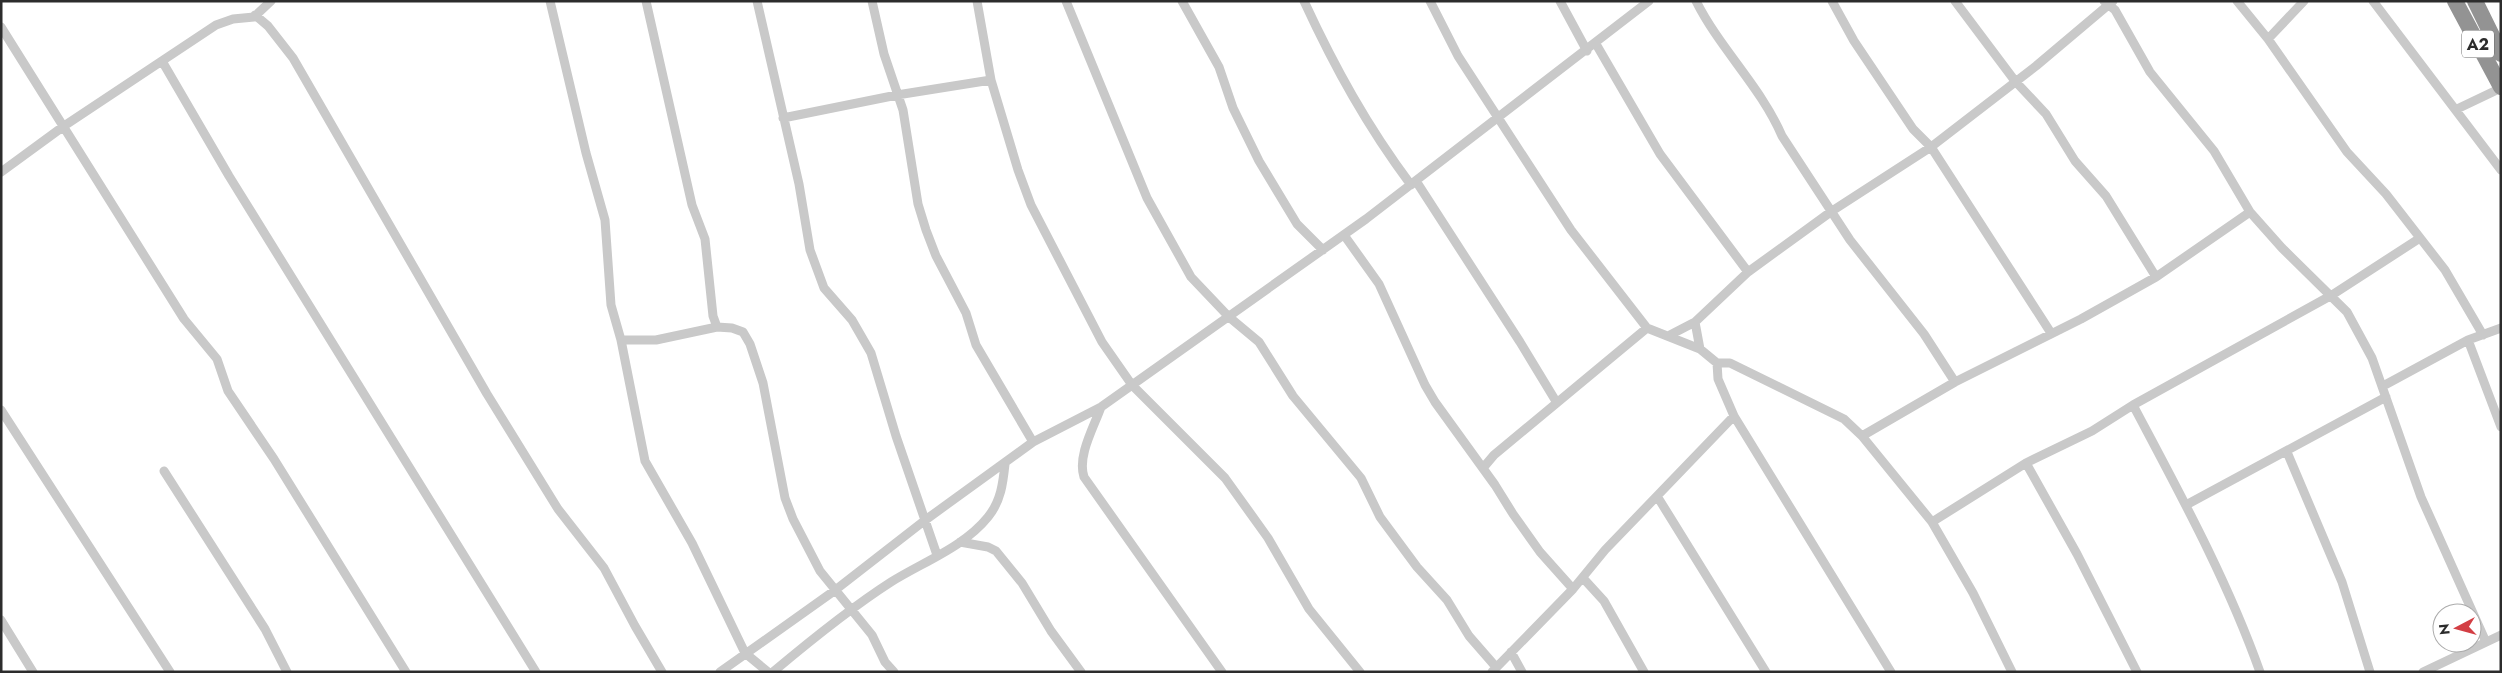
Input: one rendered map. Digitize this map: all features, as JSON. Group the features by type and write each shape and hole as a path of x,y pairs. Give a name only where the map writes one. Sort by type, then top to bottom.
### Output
{"highway":[{"name":"A2","path":"2455,1 2501,88"},
{"name":"A2","path":"2475,1 2501,54"}],"street":[{"path":"1,172 64,126 216,25 233,19 248,18 255,15 270,1"},
{"path":"550,1 586,153 605,220 611,305 621,340 645,461 692,543 745,654 768,672"},
{"path":"646,1 692,205 705,239 712,316 717,327"},
{"path":"757,1 799,184 810,250 824,288 852,320 871,354 924,522 937,555"},
{"path":"872,1 884,54 903,110 918,204 936,256 966,313 976,345 1033,442"},
{"path":"977,1 991,80 1031,205 1102,342 1132,385 1225,478 1268,538 1309,609 1360,672"},
{"path":"1066,1 1148,198 1191,277 1229,317 1260,342 1293,396 1361,478 1380,516 1417,567 1446,600 1469,636 1494,669 1573,589 1605,550 1734,416"},
{"path":"1182,1 1219,67 1233,108 1259,161 1297,224 1323,250"},
{"path":"1304,1 1327,51 1378,141 1414,183 1520,342 1557,403"},
{"path":"1430,1 1458,56 1571,230 1647,328 1670,335 1700,348 1717,363 1730,363 1844,419 1862,436 1932,522 1973,593 2012,672"},
{"path":"1560,1 1587,51"},
{"path":"720,672 834,591 1033,442 1101,407 1344,235 1587,51 1649,1"},
{"path":"1696,1 1731,56 1774,117 1782,136 1850,240 1924,334 1955,382"},
{"path":"1832,1 1854,41 1913,129 1931,147 2051,333"},
{"path":"1955,1 2015,81 2046,114 2075,161 2106,196 2156,277"},
{"path":"2237,1 2268,39 2347,152 2386,194 2445,270 2483,335"},
{"path":"2268,39 2304,1"},
{"path":"2374,1 2501,170"},
{"path":"1670,335 1695,322 1748,272 1832,211 1931,147 2015,81 2108,3 2115,10 2150,72 2214,151 2250,212 2282,248 2332,295 2347,312 2372,358 2421,497 2486,642"},
{"path":"255,15 268,26 293,58 487,394 558,509 604,568 634,626 662,672"},
{"path":"1,27 184,319 217,359 228,391 274,459 406,672"},
{"path":"1596,44 1660,154 1748,272"},
{"path":"162,61 229,176 536,672"},
{"path":"783,118 898,95 991,80"},
{"path":"2457,109 2501,88"},
{"path":"1862,436 1955,382 2156,277 2250,212"},
{"path":"1344,235 1379,284 1428,390 1513,514 1573,589"},
{"path":"1932,522 2026,464 2092,431 2133,405 2332,295 2420,238"},
{"path":"1695,322 1700,348"},
{"path":"621,340 656,340 717,327 732,328 743,332 750,344 772,420 785,498 820,571 834,591 852,609 872,635 885,662 894,672"},
{"path":"1483,468 1494,455 1647,328"},
{"path":"2383,386 2468,340 2501,328"},
{"path":"2468,340 2501,427"},
{"path":"1717,363 1718,378 1734,416 1891,672"},
{"path":"2186,505 2386,397"},
{"path":"2133,405 2186,505 2243,624 2260,672"},
{"path":"1101,407 1083,459 1081,469 1084,477 1222,672"},
{"path":"1,410 170,672"},
{"path":"2287,452 2342,582 2370,672"},
{"path":"773,672 852,609 892,581 960,542 979,528 990,515 1001,492 1005,464"},
{"path":"2026,464 2081,562 2137,672"},
{"path":"164,471 265,629 287,672"},
{"path":"1657,496 1766,672"},
{"path":"960,542 988,547 996,551 1022,583 1051,631 1081,672"},
{"path":"1583,578 1604,601 1644,672"},
{"path":"1,620 33,672"},
{"path":"2424,672 2501,634"},
{"path":"1511,652 1522,672"}]}
